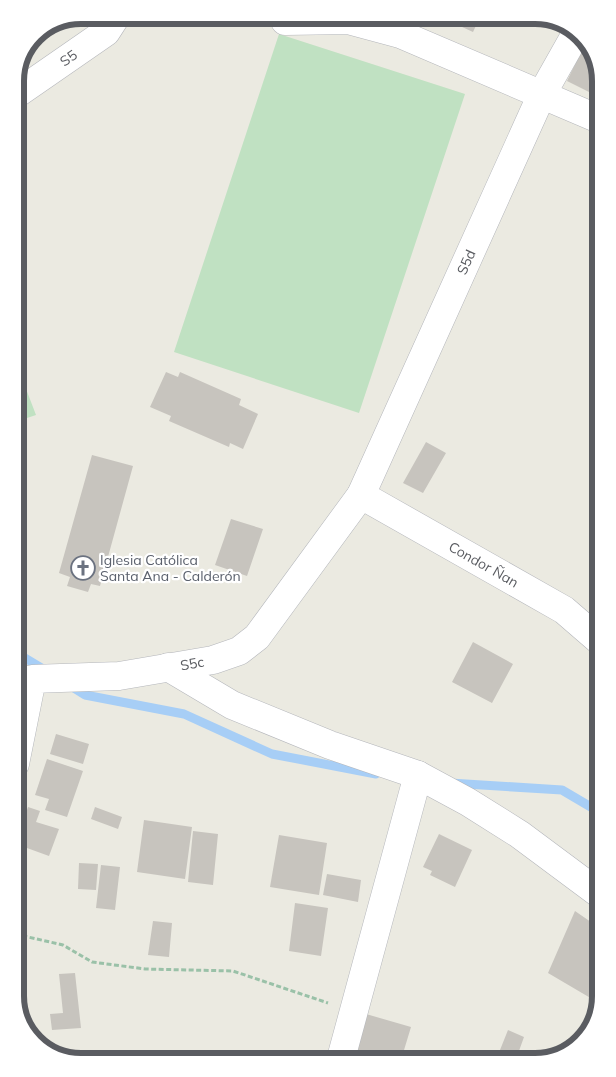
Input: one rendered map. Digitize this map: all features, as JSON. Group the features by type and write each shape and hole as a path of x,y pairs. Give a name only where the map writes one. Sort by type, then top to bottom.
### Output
{"street":[{"name":"S5","path":"24,89 106,32 111,24"},
{"path":"363,24 400,34 592,116"},
{"name":"S5d","path":"361,495 542,94 573,38"},
{"name":"Condor Ñan","path":"361,495 564,610 592,634"},
{"name":"S5c","path":"24,677 119,676 213,660 239,651 257,637 361,495"},
{"path":"168,667 232,705 330,745 418,775 468,802 519,834 592,888"},
{"path":"343,1053 418,775"}],"path":[{"path":"24,936 63,945 92,962 145,969 233,971 355,1013"}],"green space":[{"path":"279,34 465,94 359,413 174,352"},
{"path":"24,384 36,415 24,419"}],"building":[{"path":"456,24 477,24 473,32"},
{"path":"583,49 591,70 592,94 567,81"},
{"path":"166,372 178,377 180,372 241,399 239,405 258,414 243,449 230,443 229,447 169,421 171,416 150,407"},
{"path":"426,442 446,453 423,493 403,483"},
{"path":"92,455 133,466 100,586 91,584 88,592 67,586 70,577 59,573"},
{"path":"231,519 263,529 247,576 215,565"},
{"path":"473,642 513,664 492,703 452,682"},
{"path":"56,734 89,744 83,764 50,754"},
{"path":"47,759 83,771 67,817 45,810 49,799 35,795"},
{"path":"28,807 40,811 36,822 59,829 49,856 24,847 24,819"},
{"path":"95,807 122,817 118,829 91,819"},
{"path":"144,820 192,827 185,879 137,872"},
{"path":"193,831 218,834 213,885 188,882"},
{"path":"439,834 472,850 455,887 430,875 432,871 423,867"},
{"path":"279,835 327,843 319,895 270,887"},
{"path":"79,863 98,864 96,890 78,889"},
{"path":"101,865 120,867 115,910 96,908"},
{"path":"327,874 361,880 358,902 323,895"},
{"path":"295,903 328,908 321,956 289,951"},
{"path":"575,911 592,923 592,999 548,973"},
{"path":"153,921 172,923 169,957 148,955"},
{"path":"75,973 81,1028 52,1030 50,1014 63,1013 59,974"},
{"path":"366,1014 411,1027 403,1053 355,1053"},
{"path":"508,1030 524,1037 518,1053 499,1053"}],"waterway":[{"path":"24,657 45,670"},
{"path":"69,685 85,695 184,714 272,754 376,774"},
{"path":"450,783 562,790 592,808"}],"place":[{"name":"Iglesia Católica Santa Ana - Calderón","path":"83,568"}]}
